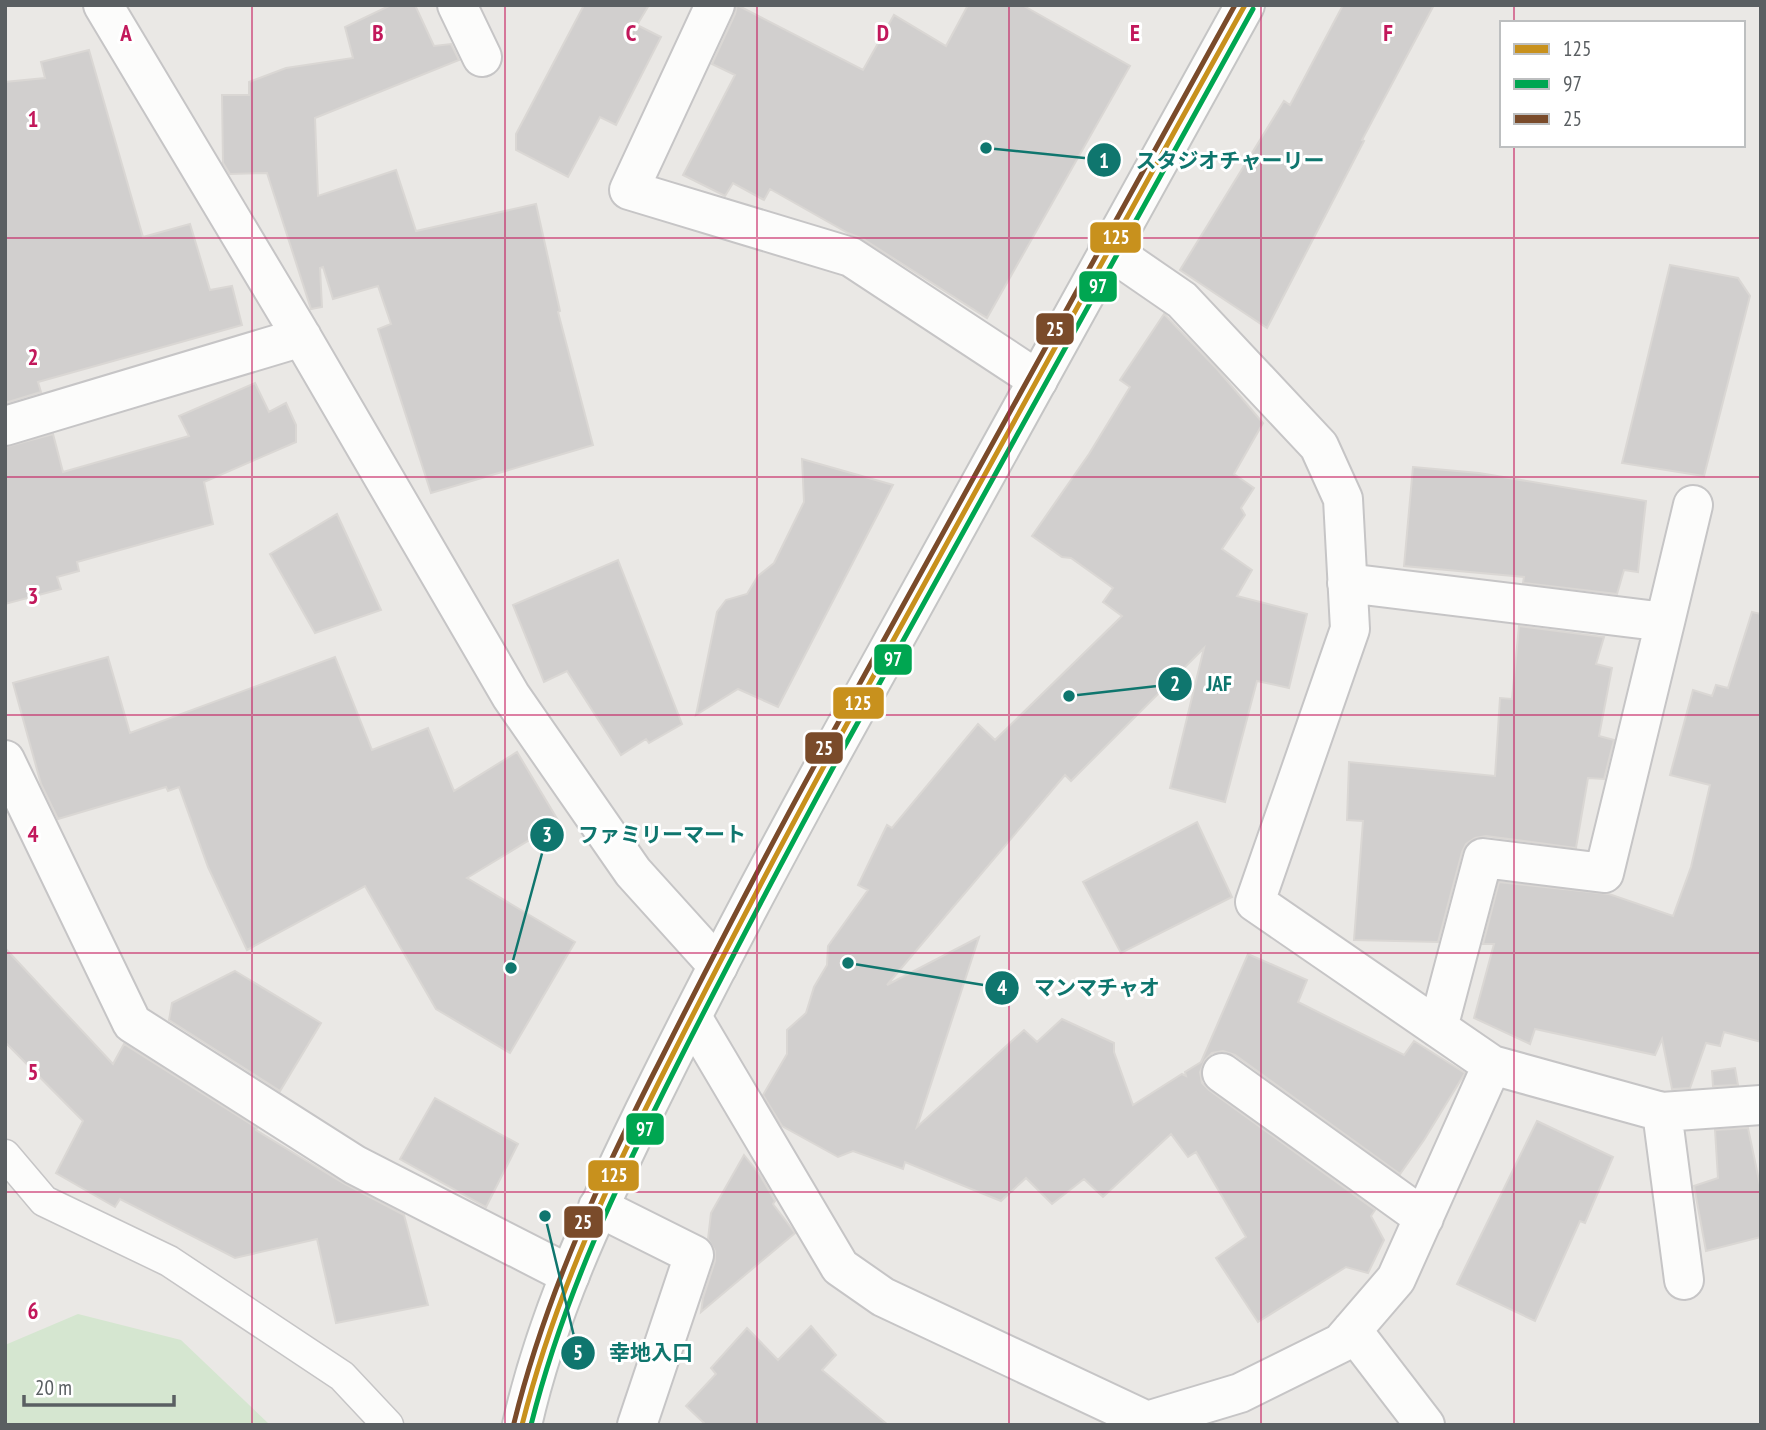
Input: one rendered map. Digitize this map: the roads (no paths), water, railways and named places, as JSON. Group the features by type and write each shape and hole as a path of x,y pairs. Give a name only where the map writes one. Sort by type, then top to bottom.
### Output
{"street":[{"path":"103,5 302,337 511,696 633,872 718,966"},
{"path":"457,5 482,57"},
{"path":"715,5 629,190 851,257 1038,380"},
{"path":"522,1425 551,1322 598,1207 692,1017 783,842 1245,5"},
{"path":"1108,249 1182,300 1319,446 1343,499 1350,629 1255,902 1492,1065 1662,1112 1761,1105"},
{"path":"5,426 302,337"},
{"path":"1438,1028 1483,858 1604,873 1693,505"},
{"path":"1347,583 1665,622"},
{"path":"5,760 132,1023 355,1165 570,1275"},
{"path":"692,1017 840,1267 883,1297 1146,1423 1240,1393 1341,1343 1396,1279 1492,1065"},
{"path":"1222,1073 1424,1218"},
{"path":"1662,1112 1684,1280"},
{"path":"598,1207 694,1255 637,1425"},
{"path":"1352,1330 1425,1425"}],"lane":[{"path":"5,1155 44,1201 169,1261 341,1376 388,1425"}],"place":[{"name":"スタジオチャーリー","path":"986,148"},
{"name":"JAF","path":"1069,696"},
{"name":"マンマチャオ","path":"848,963"},
{"name":"ファミリーマート","path":"511,968"},
{"name":"幸地入口","path":"545,1216"}]}
